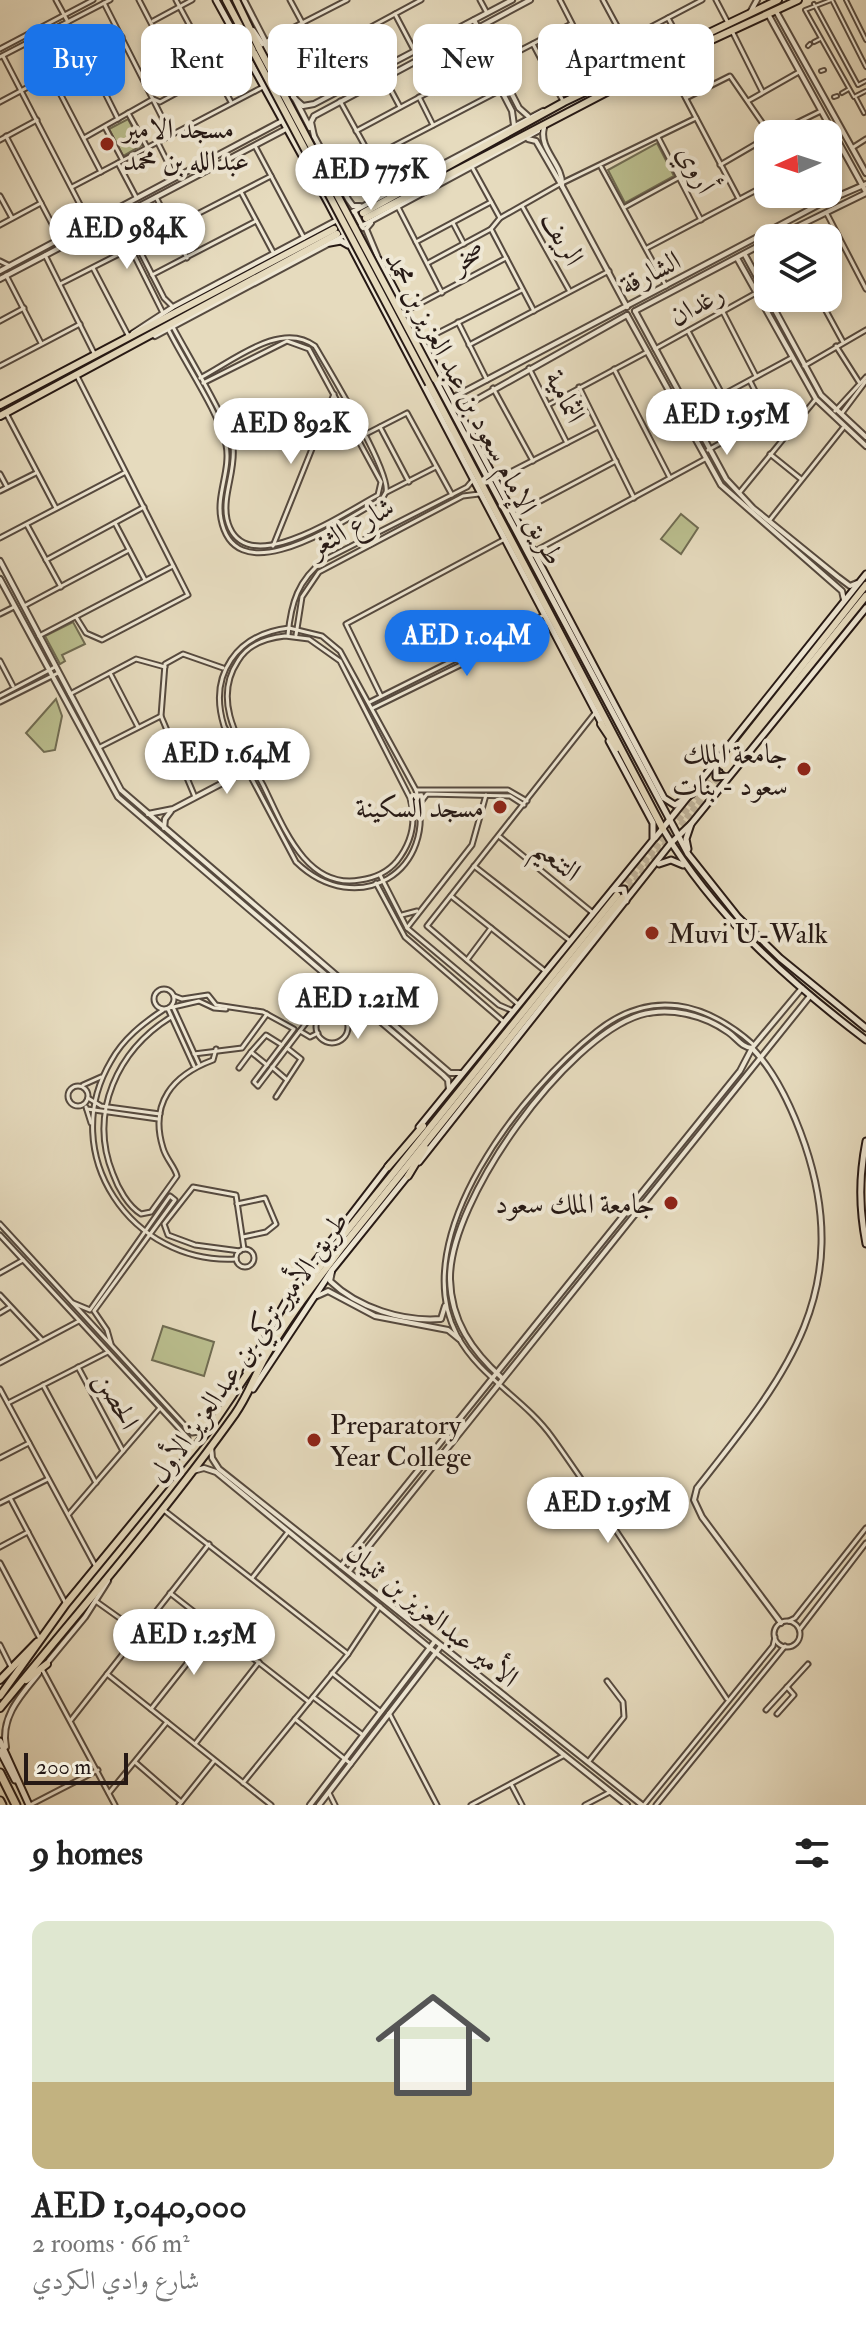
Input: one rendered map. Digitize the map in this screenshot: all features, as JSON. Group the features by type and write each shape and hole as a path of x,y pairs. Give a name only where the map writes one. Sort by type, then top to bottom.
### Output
{"highway":[{"path":"0,1773 16,1805"}],"main road":[{"path":"216,0 328,203 338,233 351,247 548,622 651,820 653,840"},
{"path":"226,0 258,80"},
{"name":"طريق الإمام سعود بن عبد العزيز بن محمد","path":"226,0 260,48"},
{"name":"طريق الإمام سعود بن عبد العزيز بن محمد","path":"236,0 432,382 460,428 688,854 709,882 780,958 866,1028"},
{"path":"714,29 778,0"},
{"path":"714,39 798,0"},
{"path":"368,217 577,96"},
{"path":"368,217 598,96"},
{"path":"1,403 338,233"},
{"path":"3,414 338,233"},
{"path":"330,243 341,241 351,247"},
{"path":"379,260 452,398 461,407 484,460 664,798 675,805 725,767 866,608"},
{"name":"طريق الإمام سعود بن عبد العزيز بن محمد","path":"432,382 452,430 663,829"},
{"path":"460,428 484,460"},
{"path":"452,430 468,473"},
{"path":"514,515 541,580"},
{"path":"688,854 686,839 691,824 725,767 843,604 865,579"},
{"path":"725,767 865,579"},
{"path":"725,767 866,596"},
{"path":"601,724 634,775"},
{"path":"644,760 653,792"},
{"path":"253,1389 332,1270 408,1176 618,898 653,840 692,794"},
{"path":"654,868 671,843 691,824"},
{"path":"663,829 689,871 742,933 802,988 866,1040"},
{"path":"242,1380 257,1347 290,1294 593,913 618,898 661,862 674,860 689,871"},
{"path":"703,888 709,882"},
{"name":"طريق الأمير تركي بن عبدالعزيز الأول","path":"0,1696 66,1604 209,1430 330,1252 459,1089 618,898"},
{"name":"طريق الأمير تركي بن عبدالعزيز الأول","path":"0,1708 112,1574 192,1471 253,1389 262,1363 303,1299 618,898"},
{"path":"388,1167 459,1089"},
{"path":"408,1176 459,1101"},
{"path":"866,1141 859,1179 859,1210 866,1244"},
{"path":"134,1522 135,1535 144,1532"},
{"path":"121,1538 130,1535 132,1548"},
{"path":"0,1680 40,1640"},
{"path":"17,1687 44,1666"},
{"path":"0,1741 30,1805"},
{"path":"0,1751 30,1805"}],"street":[{"path":"56,0 68,22"},
{"path":"0,49 93,0"},
{"path":"64,24 110,0"},
{"path":"139,0 151,22 192,0"},
{"path":"176,0 190,24"},
{"path":"244,0 260,48 268,56"},
{"path":"290,0 302,24 347,0"},
{"path":"376,24 421,0"},
{"path":"480,0 487,13"},
{"path":"467,24 512,0"},
{"path":"484,24 530,0"},
{"path":"560,0 572,24"},
{"path":"613,0 604,2 616,24"},
{"path":"657,24 702,0"},
{"path":"716,0 728,23"},
{"path":"750,12 757,0"},
{"path":"864,113 805,10 832,0 866,67"},
{"path":"846,0 866,40"},
{"path":"104,3 115,24"},
{"path":"815,6 857,87 866,81"},
{"path":"776,11 866,173"},
{"path":"395,14 413,48"},
{"path":"768,14 866,192 804,224"},
{"path":"244,16 268,53"},
{"path":"668,18 671,24"},
{"path":"474,20 476,24"},
{"path":"777,30 779,24 784,25"},
{"path":"732,31 762,91"},
{"path":"814,42 823,39"},
{"path":"522,50 538,41"},
{"path":"125,43 170,133"},
{"path":"260,48 268,43"},
{"path":"24,44 1,56 89,222"},
{"path":"93,268 129,336 173,307 325,225 530,116 564,102 533,44"},
{"path":"829,68 835,64"},
{"path":"748,101 799,72"},
{"path":"739,199 686,98 730,76 761,120"},
{"path":"72,187 263,87"},
{"path":"0,102 24,89"},
{"path":"842,93 851,90"},
{"path":"856,96 866,91"},
{"path":"62,96 101,172"},
{"path":"106,96 118,119"},
{"path":"153,99 160,102 172,96"},
{"path":"228,96 231,102"},
{"path":"327,108 312,111 311,107 330,96"},
{"path":"314,136 312,119 349,96"},
{"path":"394,96 400,107"},
{"path":"317,186 325,191 331,189 336,176 495,96"},
{"path":"505,96 514,117 514,125"},
{"path":"506,96 514,107 512,96"},
{"path":"513,96 522,112 530,116"},
{"path":"293,97 303,106 323,100"},
{"path":"293,97 379,260"},
{"path":"356,131 419,97 433,125"},
{"path":"84,138 153,99"},
{"path":"330,243 338,233 362,226 368,217 398,207 525,139 590,100"},
{"path":"340,101 371,158"},
{"path":"802,120 821,111"},
{"path":"128,113 147,147"},
{"path":"428,263 491,229 500,218 522,206 696,118"},
{"path":"0,140 37,120"},
{"path":"0,271 282,121"},
{"path":"105,127 136,197"},
{"path":"268,128 271,137"},
{"path":"544,128 543,141 563,179 562,186"},
{"path":"0,279 286,129"},
{"path":"6,136 63,245"},
{"name":"أروي","path":"658,137 701,220"},
{"path":"525,139 536,141 627,307"},
{"path":"851,148 866,139"},
{"path":"156,141 176,182 181,184"},
{"path":"720,165 754,145"},
{"path":"255,146 304,238"},
{"path":"472,167 500,218"},
{"path":"601,167 666,286"},
{"path":"172,227 271,176"},
{"path":"173,188 174,178"},
{"path":"625,207 680,178"},
{"name":"الشارقة","path":"842,194 864,184"},
{"path":"647,248 754,191"},
{"path":"241,192 274,253"},
{"path":"0,196 12,218"},
{"path":"156,197 187,258"},
{"path":"348,199 356,207 366,204"},
{"path":"416,242 491,202"},
{"path":"0,225 41,203"},
{"path":"325,225 331,214 328,203"},
{"path":"366,204 359,216 367,222 368,217"},
{"name":"الريف","path":"522,206 569,291"},
{"path":"398,207 442,293"},
{"name":"الشارقة","path":"461,407 813,208"},
{"path":"825,211 866,289"},
{"path":"118,216 125,223 164,298 173,307"},
{"path":"118,216 163,313"},
{"path":"367,238 368,217"},
{"path":"120,226 121,221 125,223"},
{"path":"152,275 256,221"},
{"path":"453,223 464,244"},
{"path":"144,338 170,328 330,243 339,233 335,226 325,225"},
{"path":"491,229 534,311"},
{"path":"60,284 131,248"},
{"name":"الشارقة","path":"452,398 666,286 754,249"},
{"path":"744,254 804,366 843,428 866,446"},
{"path":"45,255 95,355"},
{"name":"صخر","path":"406,311 506,258"},
{"path":"737,258 754,289"},
{"path":"0,261 10,266"},
{"path":"469,345 609,271"},
{"path":"6,275 42,344"},
{"path":"422,341 522,290"},
{"name":"رغدان","path":"655,349 754,294"},
{"path":"158,303 164,303 164,298"},
{"path":"0,321 24,308"},
{"path":"635,311 708,450 738,494 850,586 865,579"},
{"path":"723,312 757,377"},
{"path":"766,312 816,399 866,437"},
{"path":"827,312 843,342"},
{"path":"627,315 721,485 749,513 845,594 843,604"},
{"path":"631,321 639,319"},
{"path":"458,322 488,381"},
{"path":"595,323 599,330"},
{"path":"0,366 80,324"},
{"path":"170,328 202,381 227,449 221,519 228,535 245,550 266,555 280,552 382,499 386,492 385,476 315,346 305,339 285,336 276,339 202,381"},
{"path":"170,328 233,447 228,522 234,534 247,544 273,547 378,495 381,488 311,351 287,341 202,381"},
{"path":"804,366 866,330"},
{"path":"688,331 722,396"},
{"path":"836,346 859,382"},
{"path":"180,352 185,349"},
{"name":"رغدان","path":"548,405 647,352"},
{"path":"688,413 791,358"},
{"name":"الثمامية","path":"529,368 568,443"},
{"path":"614,369 670,478"},
{"path":"76,374 188,595 102,640 86,633 76,617"},
{"path":"836,414 859,382 865,379"},
{"path":"836,414 862,388 865,379"},
{"path":"750,381 780,439"},
{"path":"579,387 634,498"},
{"path":"493,388 533,461"},
{"path":"273,547 334,394"},
{"path":"460,396 457,402 461,407"},
{"path":"738,494 780,439 816,399"},
{"path":"364,435 407,413 453,502"},
{"path":"3,414 56,508"},
{"path":"708,450 768,417"},
{"path":"380,427 409,482"},
{"path":"495,480 599,427"},
{"path":"769,521 843,428"},
{"path":"770,454 801,479"},
{"path":"535,551 705,459"},
{"path":"514,515 616,461"},
{"path":"386,492 436,467"},
{"path":"0,538 125,472"},
{"path":"0,491 36,473"},
{"path":"0,474 7,487"},
{"name":"شارع الثغر","path":"288,636 302,580 324,560 451,495 472,481"},
{"name":"شارع الثغر","path":"296,636 302,597 319,572 470,493 479,494"},
{"path":"46,560 144,507"},
{"path":"115,523 145,580"},
{"path":"27,525 61,587"},
{"path":"279,533 290,540"},
{"path":"388,702 347,631 351,619 503,540"},
{"path":"245,550 247,544"},
{"path":"24,606 129,550"},
{"path":"0,561 121,790 445,1073 450,1084 447,1095"},
{"path":"39,636 173,566"},
{"path":"833,584 842,582 838,577"},
{"path":"0,579 118,797 445,1073 455,1076 467,1069"},
{"path":"0,614 14,607"},
{"path":"292,612 299,613"},
{"path":"370,702 544,615"},
{"path":"532,621 535,628"},
{"path":"373,708 548,622"},
{"path":"297,628 322,636 335,645 370,702 416,790 420,803 420,832 415,847 401,867 383,883 354,889 333,887 310,875 290,853 220,714 223,668 253,638 269,630 297,628"},
{"path":"288,636 317,643 340,661 410,798 414,819 408,844 396,862 374,878 341,880 325,875 303,858 230,721 226,701 229,679 247,650 273,637 288,636"},
{"path":"195,797 161,716 165,667 171,658 183,654 223,668"},
{"path":"464,654 468,662"},
{"path":"70,694 136,659 165,667"},
{"path":"0,661 14,688"},
{"path":"0,702 55,667"},
{"path":"0,696 50,673 58,673"},
{"path":"110,673 138,728"},
{"path":"518,1004 427,926 595,713"},
{"path":"100,748 161,716"},
{"path":"146,813 173,809 253,767"},
{"path":"416,790 508,790 525,803"},
{"path":"420,803 427,794 514,796 525,803"},
{"path":"407,928 472,845 486,795"},
{"path":"165,830 165,819 173,809"},
{"name":"التنعيم","path":"499,836 593,913"},
{"path":"474,866 570,941"},
{"path":"380,875 407,928 499,1005 513,1011"},
{"path":"374,878 405,937 504,1022"},
{"path":"451,895 545,971"},
{"path":"384,899 390,897"},
{"path":"400,915 412,915 420,909"},
{"path":"466,961 491,928"},
{"path":"434,961 439,956"},
{"path":"441,967 445,961"},
{"path":"341,1566 740,1071 752,1048 802,988"},
{"path":"196,1065 194,1054 168,1008 155,1004 156,992 168,989 182,999 208,995 216,1005 267,1014 310,1037 318,1033"},
{"path":"256,1084 332,989 348,1003 363,1006"},
{"path":"479,998 483,992"},
{"path":"349,1571 812,995"},
{"path":"174,996 168,1008 196,1065"},
{"path":"160,1116 94,1110 73,1105 67,1096 70,1089 94,1083 128,1037 168,1008 199,1001 217,1009 237,1008"},
{"path":"494,1011 499,1005"},
{"path":"422,1320 441,1319 445,1306 444,1262 466,1194 502,1135 551,1074 608,1022 619,1015 658,1005 687,1006 707,1012 740,1033 754,1046 752,1048"},
{"path":"326,1012 336,1012 348,1022 345,1037 336,1043 326,1042 318,1033 318,1020 326,1012"},
{"path":"494,1374 476,1354 457,1321 450,1270 465,1218 484,1177 556,1079 610,1029 651,1013 678,1013 706,1019 744,1046 752,1048 761,1057 791,1111 811,1164 820,1223 819,1270 807,1325 794,1353 766,1400 697,1488 694,1500 702,1517 781,1623"},
{"path":"194,1054 242,1048 267,1014"},
{"path":"171,1017 156,1026 127,1056 116,1075 105,1109 104,1137 111,1169 127,1199 141,1214 151,1212 177,1176 165,1154 160,1116 174,1084 196,1065 213,1060 216,1049"},
{"path":"239,1068 266,1035 301,1059 276,1097"},
{"path":"251,1052 287,1080"},
{"path":"93,1131 95,1103 105,1071"},
{"path":"551,1074 556,1079"},
{"path":"81,1086 88,1098 105,1109"},
{"path":"88,1098 85,1107 104,1181 120,1208 149,1236 190,1255 236,1259 244,1267 252,1264 253,1253 242,1250 182,1242 164,1231 164,1224 193,1187 236,1195 243,1237 242,1250 236,1259"},
{"path":"657,1173 664,1178"},
{"path":"73,1303 90,1310 170,1196 175,1200 94,1315 107,1330 111,1344"},
{"path":"237,1204 265,1198 276,1224 266,1232 243,1237"},
{"path":"0,1224 192,1433"},
{"path":"0,1235 188,1438"},
{"path":"0,1273 23,1260"},
{"path":"332,1270 330,1281 343,1293"},
{"path":"312,1299 326,1291 351,1306 389,1320 448,1330 459,1339 554,1440 727,1699"},
{"path":"351,1306 334,1291 386,1312 443,1323 441,1327 428,1327"},
{"path":"101,1292 106,1297"},
{"path":"0,1295 42,1340"},
{"path":"445,1306 459,1339"},
{"path":"0,1313 10,1307"},
{"path":"0,1363 79,1321"},
{"path":"8,1403 108,1352"},
{"name":"الحصن","path":"78,1367 123,1451"},
{"path":"43,1385 96,1483"},
{"path":"0,1389 97,1568"},
{"path":"68,1515 160,1408"},
{"path":"186,1458 188,1438 192,1433 209,1430"},
{"path":"0,1458 29,1443"},
{"name":"الأمير عبدالعزيز بن ثنيان","path":"211,1446 212,1458 219,1469 643,1805"},
{"path":"427,1462 434,1467"},
{"name":"الأمير عبدالعزيز بن ثنيان","path":"192,1471 204,1468 216,1472 435,1653 627,1805"},
{"path":"0,1503 48,1479"},
{"path":"10,1498 66,1604"},
{"path":"162,1509 348,1654"},
{"path":"781,1623 795,1618 866,1528"},
{"path":"0,1547 28,1532"},
{"path":"252,1578 288,1532"},
{"path":"360,1542 367,1548"},
{"path":"656,1805 785,1646 798,1641 800,1629 866,1543"},
{"path":"71,1720 209,1544"},
{"path":"0,1563 40,1640"},
{"path":"98,1770 30,1805 3,1742 1,1727 13,1703 97,1602 112,1574"},
{"path":"170,1593 309,1702"},
{"path":"97,1602 139,1633"},
{"path":"243,1783 348,1654 380,1606"},
{"path":"789,1621 800,1629"},
{"path":"643,1805 773,1646 781,1623"},
{"path":"151,1709 215,1628"},
{"path":"775,1637 785,1646"},
{"path":"310,1805 435,1641"},
{"path":"0,1645 12,1668"},
{"path":"319,1805 441,1646"},
{"path":"195,1744 259,1662"},
{"path":"766,1710 808,1664"},
{"path":"44,1666 115,1805"},
{"path":"332,1673 381,1712"},
{"path":"107,1674 271,1805"},
{"path":"589,1761 624,1717 623,1702 607,1681"},
{"path":"777,1714 794,1695 787,1687"},
{"path":"313,1697 363,1735"},
{"path":"389,1713 437,1805"},
{"path":"295,1719 351,1764"},
{"path":"109,1793 167,1722"},
{"path":"471,1805 565,1755"},
{"path":"135,1762 180,1803 214,1760"},
{"path":"511,1784 522,1805"},
{"path":"585,1805 610,1791"},
{"path":"329,1793 335,1805"},
{"path":"483,1799 486,1805"}],"green space":[{"path":"128,119 142,145 123,156 109,129"},
{"path":"657,143 674,176 625,203 608,170"},
{"path":"681,514 698,528 681,554 661,539"},
{"path":"73,622 85,644 62,655 65,661 60,664 45,636"},
{"path":"56,699 62,716 55,750 44,752 26,733"},
{"path":"163,1326 214,1342 204,1376 152,1360"}],"waterway":[{"path":"3,699 34,682"}],"tunnel":[{"path":"621,890 723,766"},
{"path":"624,895 726,769"}],"place":[{"name":"مسجد الامير عبدالله بن محمد","path":"107,144"},
{"name":"جامعة الملك سعود - بنات","path":"804,769"},
{"name":"مسجد السكينة","path":"500,807"},
{"name":"Muvi U-Walk","path":"652,933"},
{"name":"جامعة الملك سعود","path":"671,1203"},
{"name":"Preparatory Year College","path":"314,1440"}]}
